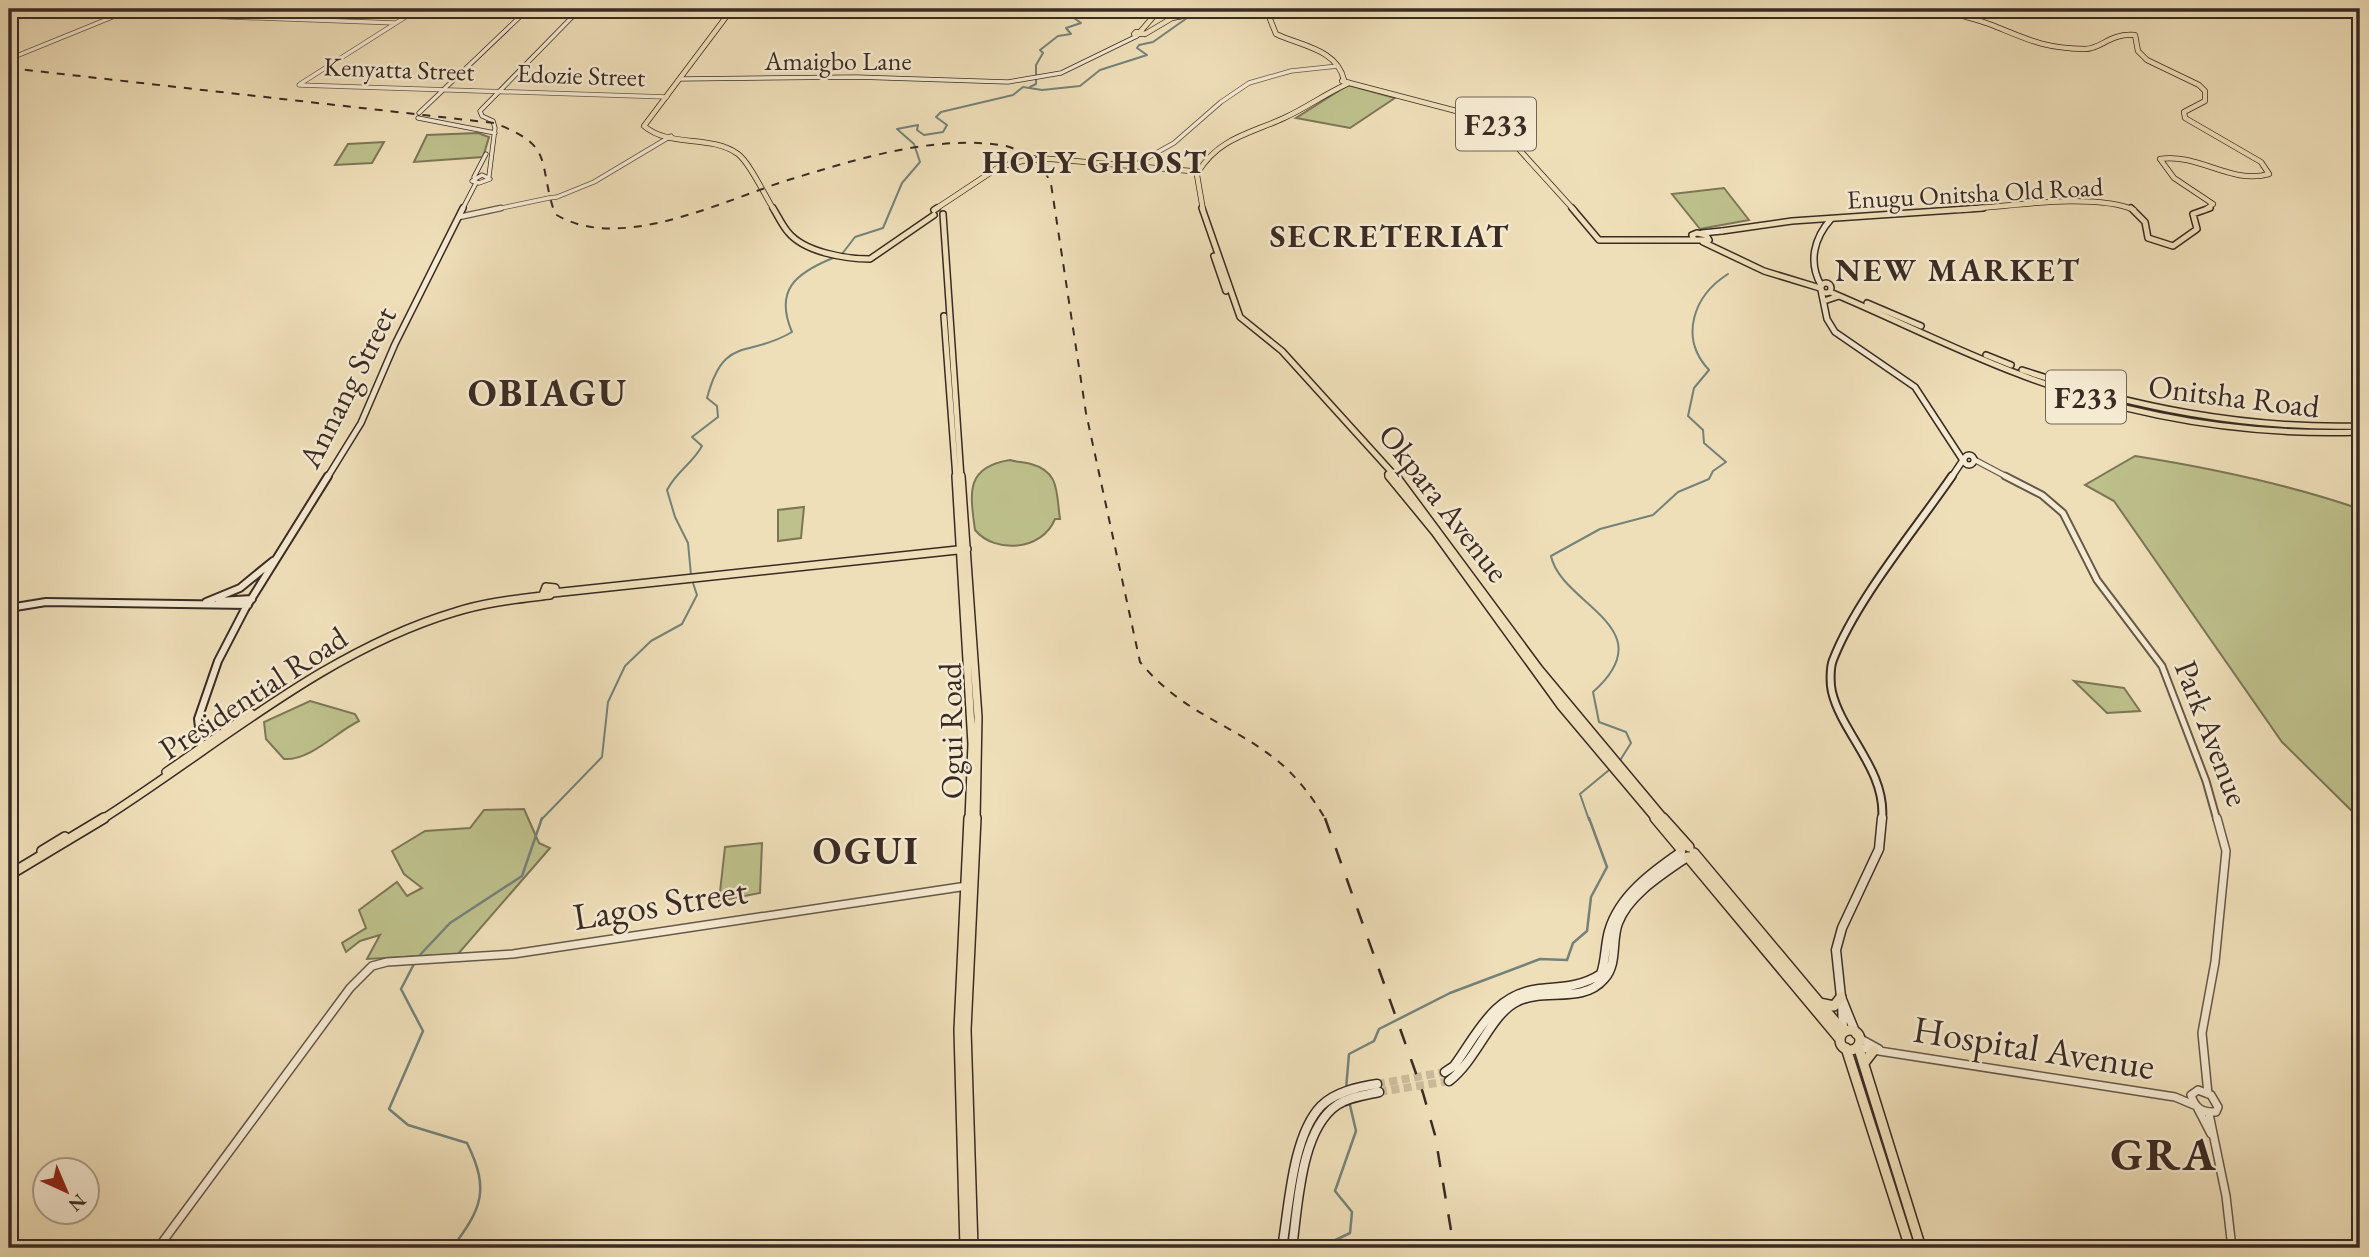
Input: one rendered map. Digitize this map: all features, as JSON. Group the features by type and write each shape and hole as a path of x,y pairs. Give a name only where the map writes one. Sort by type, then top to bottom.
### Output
{"main road":[{"path":"493,133 426,122 418,116 527,9"},
{"path":"475,180 487,181 489,176 487,163 493,133 493,121 480,112 580,9"},
{"path":"733,9 644,126 651,133 735,152 794,240 851,255 874,258 999,167 1037,159 1193,173"},
{"path":"1141,33 1159,9"},
{"path":"1141,33 1164,18 1212,9"},
{"path":"1141,33 1172,18 1219,9"},
{"path":"1268,9 1277,35 1326,54 1348,82"},
{"path":"1268,9 1281,34 1331,55 1348,82"},
{"name":"Enugu Onitsha Old Road","path":"1722,231 1818,220 2066,202 2110,204 2138,213 2145,223 2148,238 2159,244 2173,246 2197,229 2193,214 2213,205 2174,177 2160,159 2180,158 2234,174 2269,174 2261,162 2185,118 2185,112 2206,101 2205,91 2199,85 2147,60 2138,51 2135,35 2118,34 2090,49 2048,48 1991,24 1935,9"},
{"name":"Amaigbo Lane","path":"678,79 767,80 856,76 999,83 1037,78 1068,70 1141,33"},
{"path":"1193,173 1224,140 1283,118 1348,82"},
{"name":"F233","path":"1348,82 1497,125 1521,148 1601,240 1705,238"},
{"name":"Annang Street","path":"202,750 197,727 208,684 250,602 361,423 379,387 395,345 462,216 492,142 493,133"},
{"path":"937,213 951,200 996,170 1037,159 1193,173"},
{"name":"Okpara Avenue","path":"1193,173 1197,200 1237,318 1276,351 1374,458 1425,519 1530,661 1614,766 1842,1033"},
{"name":"Ogui Road","path":"937,213 963,547 972,744 966,1030 973,1248"},
{"path":"1831,219 1814,249 1817,276 1825,288 1827,318 1835,332 1911,383 1953,440 1973,462"},
{"path":"1818,220 1826,224"},
{"path":"1705,238 1722,231"},
{"path":"1587,239 1592,232"},
{"name":"Onitsha Road","path":"1705,238 1765,271 1825,288 2020,372 2123,402 2194,416 2293,427 2360,426"},
{"name":"Onitsha Road","path":"1825,288 2020,372 2107,403 2189,421 2290,432 2360,432"},
{"path":"1824,301 1839,296"},
{"path":"1953,440 1962,459 1973,462"},
{"path":"1921,1248 1842,1033 1836,962 1839,939 1879,849 1884,823 1877,782 1832,692 1831,663 1852,620 1955,473 1962,459"},
{"path":"1955,473 1973,462"},
{"path":"950,549 963,547"},
{"path":"950,549 963,547"},
{"name":"Presidential Road","path":"9,875 96,821 328,666 421,621 466,607 543,593 548,587 554,591 587,588 950,549"},
{"path":"225,603 232,593 280,555"},
{"path":"205,602 232,593"},
{"path":"9,608 46,602 250,602"},
{"path":"189,604 225,603"},
{"name":"Presidential Road","path":"9,869 96,821"},
{"path":"1447,1076 1474,1060 1500,1016 1516,1001 1582,991 1602,982 1611,968 1620,919 1657,878 1687,853"},
{"name":"Ogui Road","path":"965,1248 959,1030 971,886"},
{"name":"Okpara Avenue","path":"1770,950 1842,1033"},
{"path":"1817,1003 1832,1006 1841,999"},
{"path":"1841,999 1864,1063 1910,1248"},
{"path":"1842,1033 1858,1042"},
{"path":"1846,1048 1858,1042"},
{"path":"1864,1063 1874,1050"},
{"path":"1282,1248 1308,1127 1324,1104 1378,1088"},
{"path":"1292,1248 1308,1157 1317,1127 1329,1111 1349,1096"}],"street":[{"path":"9,59 134,9 203,16 396,23 418,9"},
{"name":"Kenyatta Street","path":"396,23 299,85 497,92"},
{"path":"1132,166 1174,143 1221,102 1250,83 1291,71 1338,66"},
{"name":"Edozie Street","path":"497,92 665,97"},
{"path":"462,216 557,197 594,182 670,137"},
{"name":"Park Avenue","path":"1973,462 2042,495 2065,517 2093,574 2162,666 2206,781 2226,851 2214,972 2202,1034 2204,1092 2218,1107 2216,1112 2209,1114"},
{"name":"Lagos Street","path":"364,974 376,964 513,954 971,886"},
{"path":"158,1248 350,988 364,974"},
{"path":"1858,1042 1885,1052"},
{"name":"Hospital Avenue","path":"1858,1042 1885,1052 2175,1097"},
{"path":"2175,1097 2204,1092"},
{"path":"2191,1094 2212,1137"},
{"path":"2175,1097 2209,1114 2227,1196 2232,1248"}],"green space":[{"path":"1348,85 1395,98 1350,128 1296,118"},
{"path":"478,133 489,137 483,157 414,162 427,135"},
{"path":"384,142 372,163 335,165 348,144"},
{"path":"1724,188 1749,220 1700,229 1672,194"},
{"path":"2135,456 2249,478 2360,509 2360,819 2282,742 2114,501 2085,485"},
{"path":"1010,460 1031,464 1047,472 1055,484 1060,519 1055,519 1049,530 1040,538 1029,543 1006,546 984,538 975,530 972,493 978,475 995,463"},
{"path":"804,507 801,538 778,541 778,510"},
{"path":"2074,681 2124,688 2140,711 2107,713"},
{"path":"310,701 355,714 359,721 313,751 284,759 266,739 264,722"},
{"path":"524,809 539,843 550,848 458,954 367,959 380,935 360,941 346,952 342,943 366,928 359,910 397,882 407,896 422,888 404,874 392,851 425,831 470,828 484,810"},
{"path":"762,843 760,893 719,901 725,847"}],"waterway":[{"path":"1030,87 1036,84 1036,65 1043,53 1040,50 1058,36 1071,34 1066,28 1081,23 1067,13 1071,9"},
{"path":"842,254 855,237 883,228 902,183 920,162 914,144 897,129 918,125 917,130 924,135 943,132 947,125 936,117 941,112 1013,95 1023,87 1042,90 1080,86 1100,70 1147,55 1137,48 1139,45 1153,42 1187,18 1239,9"},
{"path":"691,575 688,543 675,517 667,490 702,446 692,437 718,417 717,406 707,398 714,378 721,364 730,356 792,332 787,317 787,294 799,277 833,258"},
{"path":"1619,762 1631,743 1626,732 1599,722 1593,692 1613,670 1619,650 1614,633 1603,618 1572,589 1559,573 1551,556 1600,529 1653,515 1678,492 1709,479 1713,471 1726,462 1704,443 1703,430 1688,416 1694,388 1709,370 1694,345 1694,318 1706,294 1728,274"},
{"path":"541,820 602,757 608,702 625,666 651,641 682,624 697,595 692,580"},
{"path":"1589,820 1580,794 1609,770"},
{"path":"1346,1089 1349,1054 1374,1041 1379,1029 1450,993 1540,959 1567,960 1573,943 1587,931 1591,897 1607,867 1589,818"},
{"path":"418,957 450,923 522,876 541,820"},
{"path":"415,962 401,989 423,1031 389,1109 408,1125 467,1143 479,1174 479,1198 476,1210 452,1248"},
{"path":"1319,1248 1350,1233 1352,1212 1335,1191 1356,1131 1349,1101"}],"tunnel":[{"path":"1377,1084 1445,1072"},
{"path":"1379,1092 1449,1081"}],"railway":[{"path":"9,68 494,123 514,131 536,148 541,157 555,214 581,225 611,228 642,226 674,219 820,170 899,150 953,143 980,143 1006,146 1040,161 1051,184 1086,413 1140,662 1173,694 1279,762 1305,789 1325,819"},
{"path":"1325,819 1423,1093 1435,1135 1454,1248"}],"district":[{"name":"HOLY GHOST","path":"1095,162"},
{"name":"SECRETERIAT","path":"1390,236"},
{"name":"NEW MARKET","path":"1958,270"},
{"name":"OBIAGU","path":"548,392"},
{"name":"OGUI","path":"866,850"},
{"name":"GRA","path":"2164,1154"}]}
